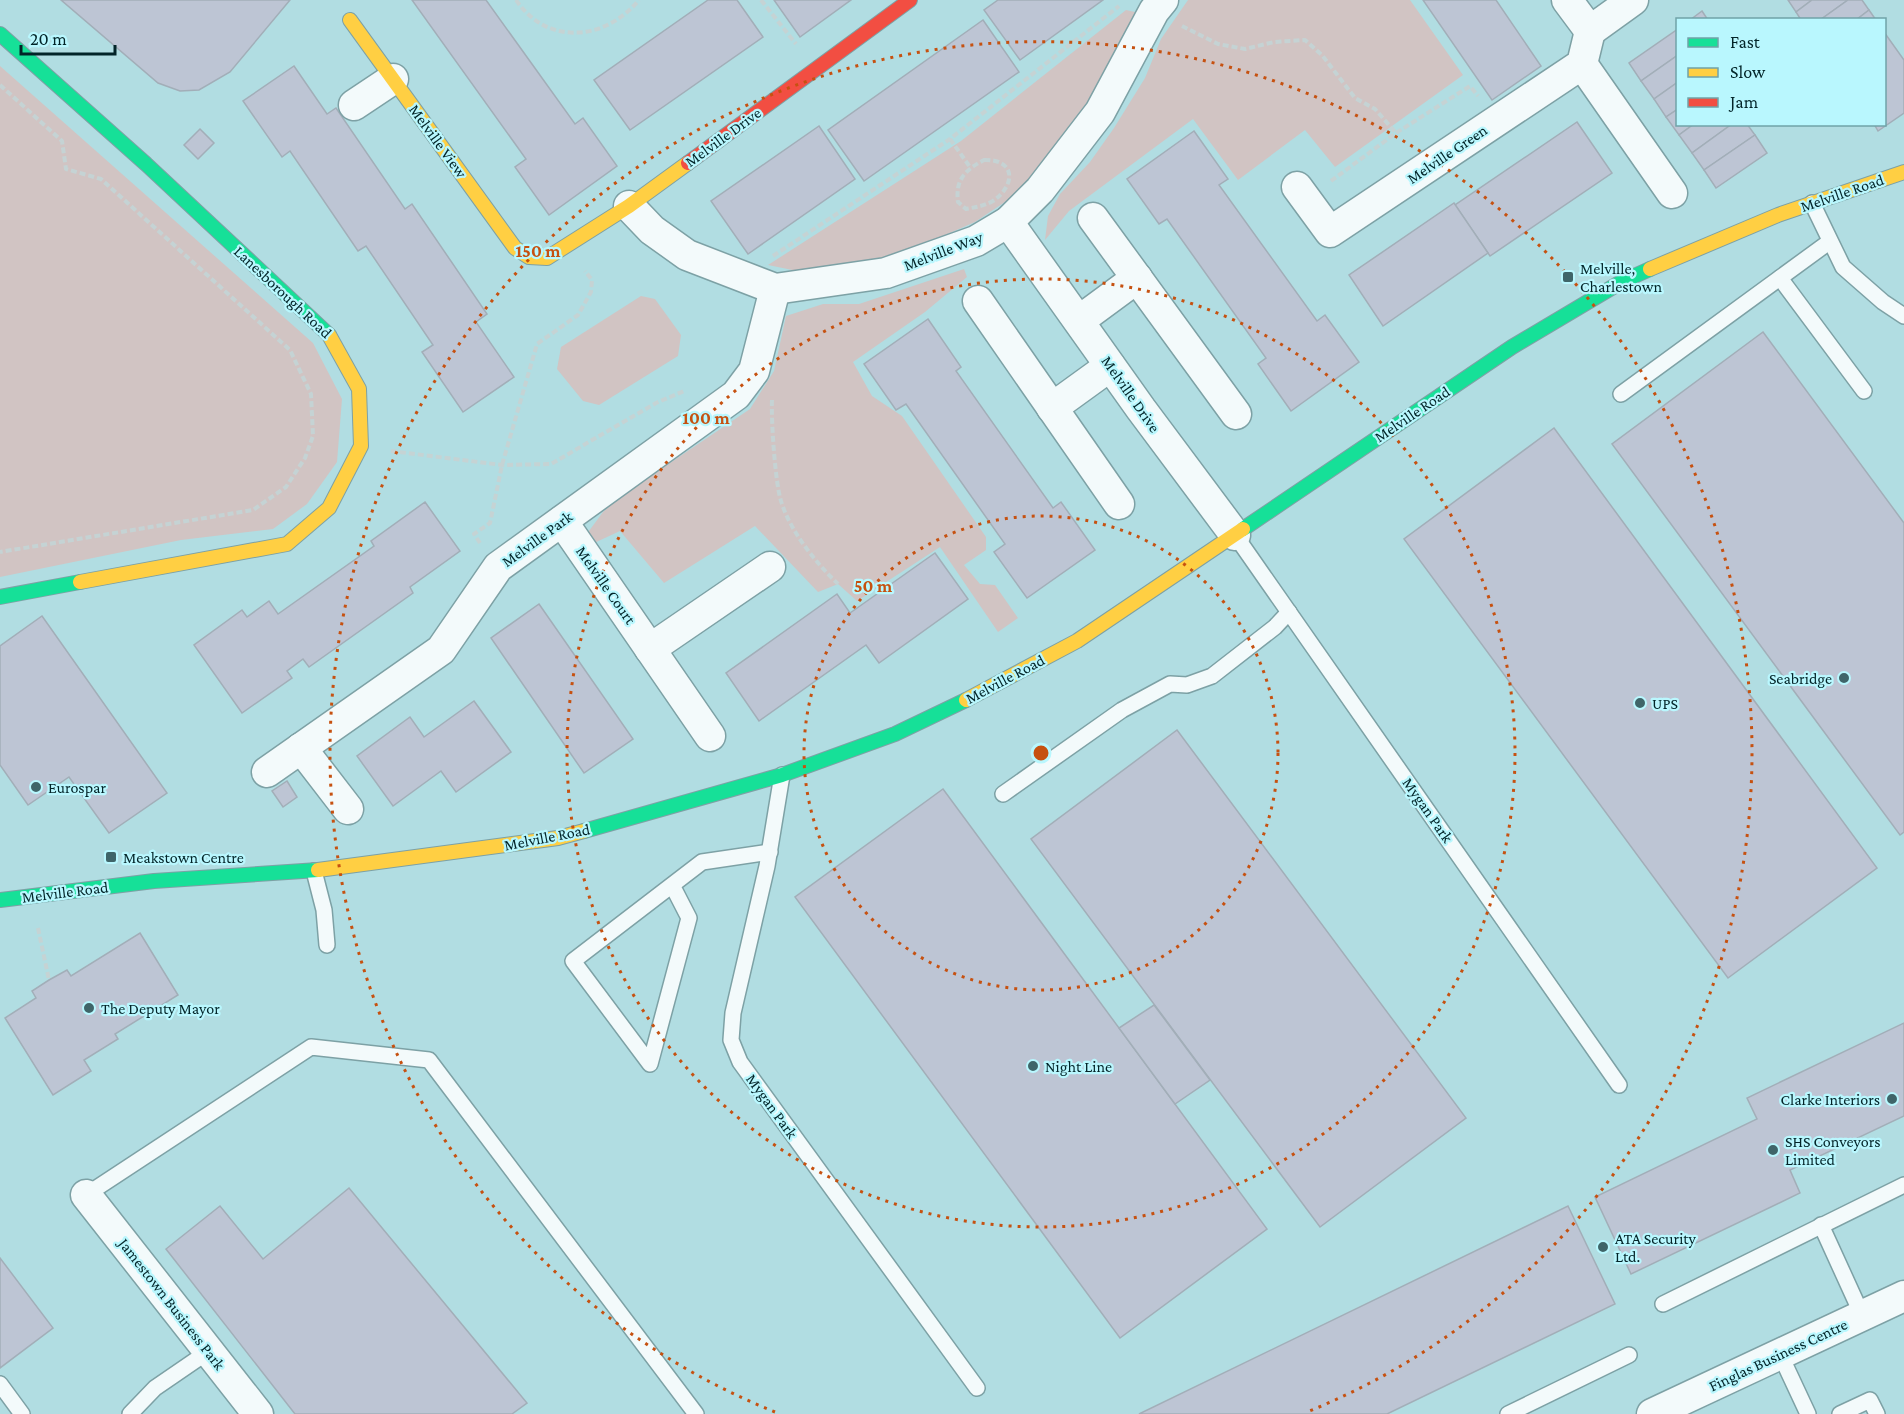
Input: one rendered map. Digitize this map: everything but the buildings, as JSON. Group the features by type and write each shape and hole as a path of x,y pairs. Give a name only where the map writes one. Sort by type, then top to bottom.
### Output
{"street":[{"name":"Melville Drive","path":"529,257 547,258 629,206 910,0"},
{"path":"1567,0 1590,31"},
{"path":"1634,0 1590,31 1582,64 1672,194"},
{"name":"Melville Way","path":"629,206 652,230 687,255 776,289 886,273 976,241 1008,222 1040,190 1101,112 1158,5"},
{"name":"Melville View","path":"351,20 514,248 529,257"},
{"name":"Lanesborough Road","path":"0,34 146,164 333,338 359,389 361,446 329,508 287,544 0,597"},
{"name":"Melville Green","path":"1301,193 1330,232 1582,64"},
{"path":"354,105 393,79"},
{"name":"Melville Road","path":"0,900 154,881 314,871 558,838 782,775 895,734 981,693 1077,641 1512,347 1623,281 1812,203 1904,172"},
{"path":"1093,218 1236,414"},
{"name":"Melville Drive","path":"1008,222 1213,509 1236,535"},
{"path":"1080,320 1137,278"},
{"name":"Melville Park","path":"267,772 441,650 498,567 736,395 756,363 776,289"},
{"path":"978,302 1119,504"},
{"path":"1052,408 1110,366"},
{"name":"Melville Court","path":"562,521 710,735"},
{"path":"650,649 770,567"},
{"path":"301,748 348,810"},
{"name":"Jamestown Business Park","path":"86,1195 258,1414"},
{"name":"Finglas Business Centre","path":"1652,1414 1904,1296"}],"lane":[{"path":"1812,203 1843,267 1883,302 1904,316"},
{"path":"1621,394 1829,242"},
{"path":"1780,278 1864,391"},
{"name":"Mygan Park","path":"1236,535 1620,1085"},
{"path":"1003,794 1122,710 1170,684 1187,685 1212,676 1289,612"},
{"name":"Mygan Park","path":"782,775 770,852 733,1013 731,1040 737,1055 977,1388"},
{"path":"672,885 689,918 650,1064 573,961 672,885 702,862 770,852"},
{"path":"314,871 324,910 327,945"},
{"path":"86,1195 311,1047 429,1060 696,1414"},
{"path":"1663,1304 1904,1185"},
{"path":"1821,1225 1862,1315"},
{"path":"130,1414 154,1388 208,1351"},
{"path":"1780,1354 1808,1414"},
{"path":"1517,1412 1629,1355"},
{"path":"0,1384 22,1414"},
{"path":"1840,1414 1870,1400 1877,1414"}],"path":[{"path":"516,0 527,17 561,32 597,31 626,15 639,0"},
{"path":"761,0 815,69"},
{"path":"740,277 950,139 1126,0 1158,5 1218,44 1245,49 1305,40 1322,55 1355,98 1376,109 1396,132"},
{"path":"0,85 62,141 66,169 101,179 290,350 310,394 313,436 305,458 286,487 253,510 0,552"},
{"path":"1301,193 1470,86 1496,121"},
{"path":"950,139 970,167"},
{"path":"984,160 997,160 1006,165 1009,171 1007,184 995,200 985,205 966,209 957,201 956,190 961,178 970,167 984,160"},
{"path":"498,567 474,534 490,523 502,465 537,344 578,315 591,292 592,280 565,247"},
{"path":"756,363 774,371 772,409 780,500 792,525 827,573 838,584"},
{"path":"386,451 502,465 551,464 656,403 693,388"},
{"path":"34,896 49,980"}],"shaded area":[{"path":"1188,0 1410,0 1463,75 1335,167 1305,130 1238,180 1193,119 1069,211 1045,240 1048,216 1060,194 1090,162 1114,128 1145,78 1161,39"},
{"path":"1126,10 1144,14 1095,100 1049,159 1008,200 975,222 888,260 802,272 768,265 961,141"},
{"path":"0,66 313,343 342,399 337,462 307,504 273,529 181,540 0,577"},
{"path":"964,269 967,277 925,312 853,362 872,396 902,416 986,537 986,550 964,565 980,584 995,585 1018,618 998,632 940,547 857,601 838,584 818,592 755,526 664,583 620,531 592,544 586,535 603,512 618,498 750,409 774,371 786,316 823,304 859,304"},
{"path":"641,296 655,299 681,335 678,356 599,405 583,401 557,369 561,347"}],"traffic: fast":[{"path":"0,34 146,164 329,335"},
{"path":"1243,529 1512,347 1623,281 1650,269"},
{"path":"0,597 80,582"},
{"path":"584,831 782,775 895,734 966,700"},
{"path":"0,900 154,881 318,870"}],"traffic: slow":[{"path":"350,20 515,248 529,257 547,258 629,206 688,163"},
{"path":"1650,269 1778,215 1904,172"},
{"path":"80,582 287,544 329,508 361,446 359,389 329,335"},
{"path":"966,700 1077,641 1243,529"},
{"path":"318,870 558,838 584,831"}],"traffic: jam":[{"path":"688,163 910,0"}],"place":[{"name":"Melville, Charlestown","path":"1568,277"},
{"name":"Seabridge","path":"1844,678"},
{"name":"UPS","path":"1640,703"},
{"name":"Eurospar","path":"36,787"},
{"name":"Meakstown Centre","path":"111,857"},
{"name":"The Deputy Mayor","path":"89,1008"},
{"name":"Night Line","path":"1033,1066"},
{"name":"Clarke Interiors","path":"1892,1099"},
{"name":"SHS Conveyors Limited","path":"1773,1150"},
{"name":"ATA Security Ltd.","path":"1603,1247"}]}
